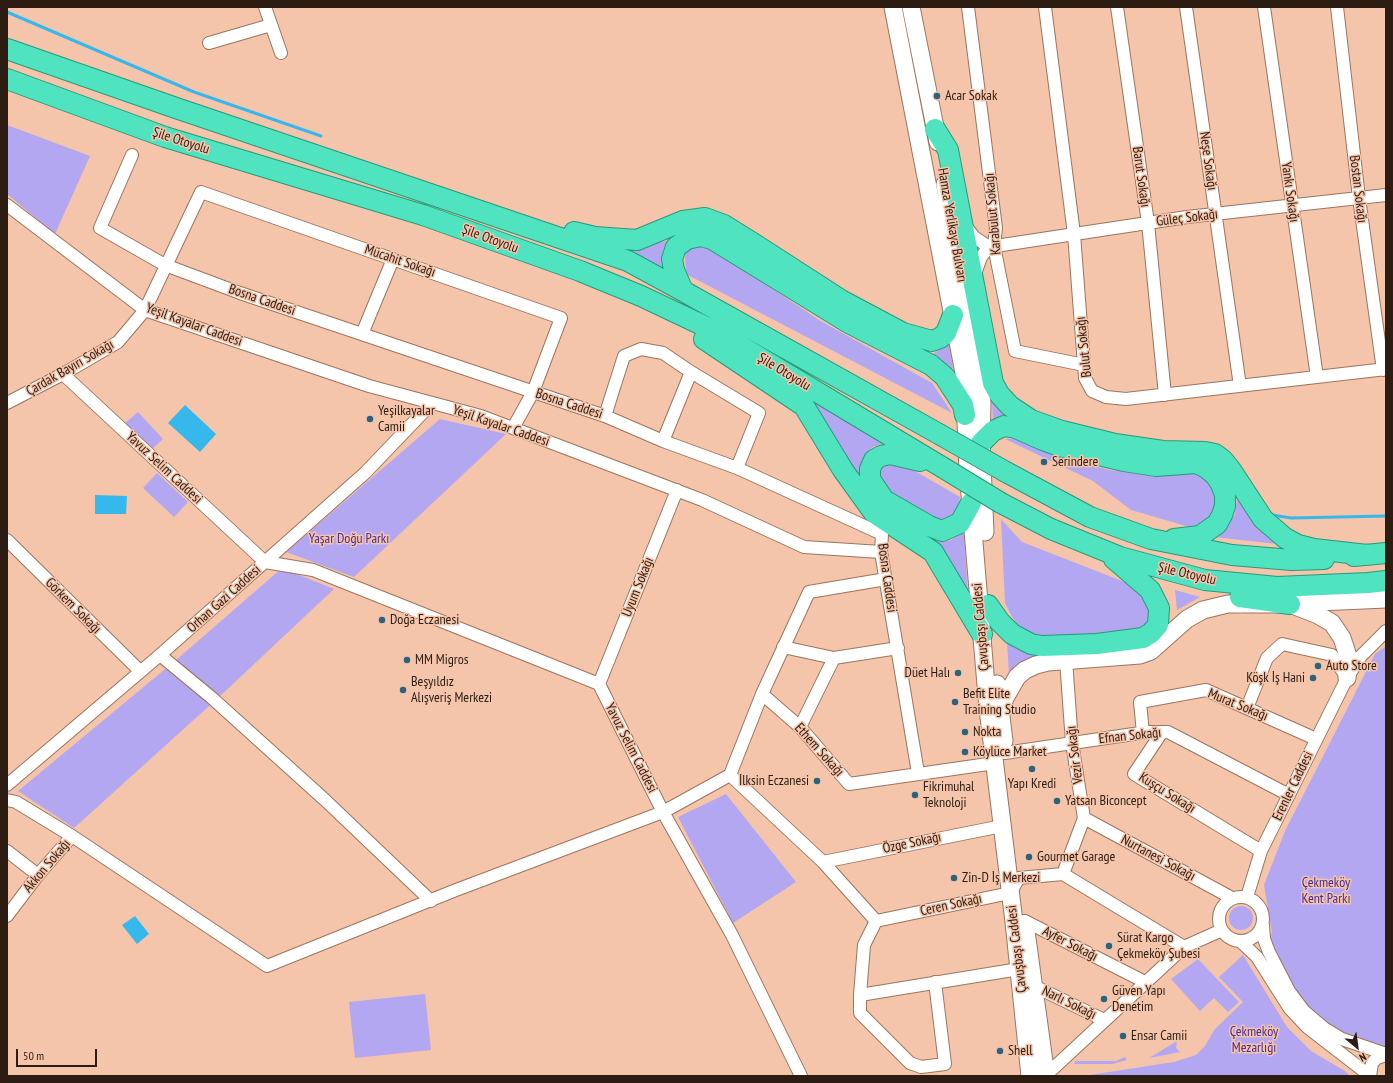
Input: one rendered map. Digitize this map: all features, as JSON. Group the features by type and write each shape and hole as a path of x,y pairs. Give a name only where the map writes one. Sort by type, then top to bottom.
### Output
{"highway":[{"name":"Şile Otoyolu","path":"7,49 176,108 628,261 683,290 1006,472 1090,517 1129,532 1200,550 1260,558 1314,559 1377,554"},
{"name":"Şile Otoyolu","path":"7,79 165,137 423,215 580,271 641,296 719,333 1001,503 1051,529 1105,551 1150,566 1205,580 1277,587 1386,581"},
{"path":"935,129 948,150 992,383 999,394 1014,409 1031,420 1062,431 1115,444 1163,452 1205,452 1215,454 1232,470 1263,519 1285,538 1298,545 1314,550 1377,554"},
{"path":"486,212 595,237 637,240 684,222 705,218 724,225 841,300 903,333 932,341 940,338 946,333 953,315"},
{"path":"683,290 674,270 672,259 676,247 687,238 702,236 712,239 847,322 930,365 945,377 963,405 965,415"},
{"path":"641,296 804,406 844,470 874,513 933,552 982,634"},
{"path":"981,443 993,431 1004,426 1016,428 1059,446 1124,461 1156,466 1196,463 1205,467 1215,475 1223,490 1225,506 1217,524 1200,536 1161,541"},
{"path":"942,467 890,454 874,460 870,469 870,479 884,500 924,523 942,531 960,523 971,503"},
{"path":"988,605 1000,622 1012,634 1031,644 1042,646 1097,644 1143,638 1151,633 1158,625 1159,608 1155,597 1143,584 1105,551"},
{"path":"1150,566 1171,578 1195,587 1235,596 1290,604"}],"main road":[{"name":"Hamza Yerlikaya Bulvarı","path":"893,7 964,373 965,415"},
{"name":"Hamza Yerlikaya Bulvarı","path":"911,7 935,129 982,403 981,443"},
{"name":"Çavuşbaşı Caddesi","path":"965,415 982,634 1019,878 1019,969 1041,1076"},
{"name":"Çavuşbaşı Caddesi","path":"981,443 988,605 1001,713 1000,758 1002,826 1010,892 1020,922 1034,986 1041,1076"},
{"path":"1001,713 1010,687 1017,677 1025,670 1042,663 1140,655 1150,651 1187,619 1214,606 1228,604 1290,604 1386,599"},
{"path":"1290,604 1318,615 1332,623 1342,638 1349,659 1348,678"}],"street":[{"path":"265,7 282,53"},
{"name":"Karabulut Sokağı","path":"968,7 996,228 991,247 1014,351 1084,365"},
{"name":"Bulut Sokağı","path":"1045,7 1074,234 1085,378 1092,391 1106,397 1126,399 1385,370"},
{"name":"Barut Sokağı","path":"1117,7 1148,223 1165,395"},
{"name":"Neşe Sokağı","path":"1186,7 1240,386"},
{"name":"Yankı Sokağı","path":"1264,7 1291,205 1317,377"},
{"name":"Bostan Sokağı","path":"1337,7 1359,198 1385,370"},
{"path":"209,43 271,25"},
{"name":"Bosna Caddesi","path":"132,155 100,228 165,265 362,334 605,416 663,441 737,468 882,534 882,552 886,579 918,773"},
{"name":"Mücahit Sokağı","path":"165,265 201,192 561,318 533,392 513,428"},
{"name":"Güleç Sokağı","path":"991,247 1216,214 1386,195"},
{"name":"Yeşil Kayalar Caddesi","path":"7,205 145,310 370,386 481,416 702,500 804,547 882,552"},
{"path":"960,213 974,237 991,247 981,257 976,267 973,283"},
{"path":"362,334 393,259"},
{"name":"Çardak Bayırı Sokağı","path":"7,403 63,374 118,342 145,310 165,265"},
{"path":"605,416 624,356 640,349 663,353 691,372 759,413 737,468"},
{"path":"663,441 691,372"},
{"name":"Yavuz Selim Caddesi","path":"63,374 265,562"},
{"name":"Orhan Gazi Caddesi","path":"7,785 160,655 365,473 432,403"},
{"name":"Uyum Sokağı","path":"600,684 677,490"},
{"name":"Görkem Sokağı","path":"7,540 140,671"},
{"path":"265,562 313,570 600,684"},
{"path":"7,800 16,802 72,836 267,966 431,901 664,812 730,775 762,694 809,592 886,579"},
{"name":"Erenler Caddesi","path":"1246,897 1261,851 1348,678 1361,656 1386,631"},
{"path":"1247,708 1267,658 1282,644 1332,655 1348,678"},
{"path":"783,647 834,658 898,648"},
{"path":"160,655 212,698 320,795 431,901"},
{"path":"800,727 834,658"},
{"name":"Vezir Sokağı","path":"1064,874 1084,818 1072,743 1066,660"},
{"name":"Yavuz Selim Caddesi","path":"600,684 664,812 732,935 801,1076"},
{"name":"Murat Sokağı","path":"1143,733 1140,702 1206,690 1316,739"},
{"name":"Ethem Sokağı","path":"762,694 800,727 849,784 1000,758"},
{"name":"Kuşçu Sokağı","path":"1162,732 1134,774 1261,851"},
{"name":"Efnan Sokağı","path":"1000,758 1072,743 1143,733 1168,732 1289,795"},
{"path":"730,775 823,862 876,921 864,945 860,1013 910,1063 921,1067 945,1064 935,982"},
{"name":"Nurtanesi Sokağı","path":"1084,818 1232,898"},
{"name":"Özge Sokağı","path":"823,862 1002,826"},
{"name":"Akkon Sokağı","path":"7,916 38,875 72,836"},
{"path":"7,851 38,875"},
{"path":"1010,892 1019,878 1064,874 1184,947"},
{"name":"Ceren Sokağı","path":"876,921 1010,892"},
{"path":"1263,925 1255,937 1240,941 1233,940 1222,930 1219,915 1222,908 1232,898 1246,897 1253,900 1262,910 1264,938 1269,952 1289,992 1304,1011 1324,1028 1342,1039 1386,1054"},
{"name":"Ayfer Sokağı","path":"1020,922 1145,982"},
{"path":"1041,1076 1184,947 1222,930"},
{"path":"1240,941 1257,957 1290,1009 1307,1027 1370,1075 1372,1063 1377,1058 1386,1054"},
{"path":"860,995 1019,969"},
{"name":"Narlı Sokağı","path":"1034,986 1104,1020"}],"green space":[{"path":"7,125 90,156 55,234 7,194"},
{"path":"668,241 663,251 666,270 618,248"},
{"path":"693,245 708,246 819,320 932,383 952,413 686,274 685,254 688,248"},
{"path":"949,343 953,369 930,356"},
{"path":"805,396 886,443 874,446 865,454 860,466 862,482"},
{"path":"992,401 1008,416 993,422"},
{"path":"138,412 163,439 150,451 124,424"},
{"name":"Yaşar Doğu Parkı","path":"440,419 506,434 354,577 286,552"},
{"path":"1021,438 1082,464 1115,471 1194,474 1205,477 1214,484 1220,504 1204,526 1193,528 1131,510 1093,481 1005,439"},
{"path":"901,463 960,497 957,514 939,523 884,488 878,480 880,464"},
{"path":"157,473 188,502 174,517 143,488"},
{"path":"1238,492 1286,545 1214,537 1228,525 1235,514"},
{"path":"1001,519 1022,542 1135,586 1149,599 1151,617 1146,625 1134,630 1048,640 1021,630 1005,603"},
{"path":"964,532 968,597 928,538 941,542 951,540"},
{"path":"282,568 334,589 218,698 74,828 18,791 175,661"},
{"path":"1175,590 1200,597 1177,610"},
{"path":"1007,642 1039,653 1009,674"},
{"name":"Çekmeköy Kent Parkı","path":"1386,646 1386,1047 1369,1047 1343,1036 1301,1005 1268,943 1272,932 1264,885 1285,831 1375,654"},
{"path":"726,794 796,882 733,923 678,817"},
{"path":"1241,906 1250,909 1253,918 1250,927 1241,930 1232,927 1229,918 1232,909"},
{"name":"Çekmeköy Mezarlığı","path":"1243,955 1287,1027 1311,1051 1345,1071 1350,1076 1083,1076 1174,1062 1196,1055 1205,1046 1214,1030 1243,1002 1219,977"},
{"path":"1198,959 1239,1002 1228,1012 1214,998 1200,1011 1171,979"},
{"path":"425,994 431,1050 355,1058 349,1002"},
{"path":"1177,1041 1176,1048 1180,1052 1149,1058"},
{"path":"1125,1057 1127,1060 1112,1064 1074,1064 1075,1061 1116,1061"}],"water":[{"path":"185,405 216,434 200,452 168,423"},
{"path":"95,495 127,496 126,514 95,514"},
{"path":"135,916 149,934 137,944 122,925"}],"waterway":[{"path":"7,12 194,92 321,136"},
{"path":"1272,515 1291,518 1386,516"}],"place":[{"name":"Acar Sokak","path":"937,96"},
{"name":"Yeşilkayalar Camii","path":"370,419"},
{"name":"Serindere","path":"1044,462"},
{"name":"Doğa Eczanesi","path":"382,620"},
{"name":"MM Migros","path":"407,660"},
{"name":"Auto Store","path":"1318,666"},
{"name":"Düet Halı","path":"958,673"},
{"name":"Köşk İş Hani","path":"1313,678"},
{"name":"Beşyıldız Alışveriş Merkezi","path":"403,690"},
{"name":"Befit Elite Training Studio","path":"955,702"},
{"name":"Nokta","path":"965,732"},
{"name":"Köylüce Market","path":"965,752"},
{"name":"Yapı Kredi","path":"1032,769"},
{"name":"İlksin Eczanesi","path":"817,781"},
{"name":"Fikrimuhal Teknoloji","path":"915,795"},
{"name":"Yatsan Biconcept","path":"1057,801"},
{"name":"Gourmet Garage","path":"1029,857"},
{"name":"Zin-D İş Merkezi","path":"954,878"},
{"name":"Sürat Kargo Çekmeköy Şubesi","path":"1109,946"},
{"name":"Güven Yapı Denetim","path":"1104,999"},
{"name":"Ensar Camii","path":"1123,1036"},
{"name":"Shell","path":"1000,1051"}]}
